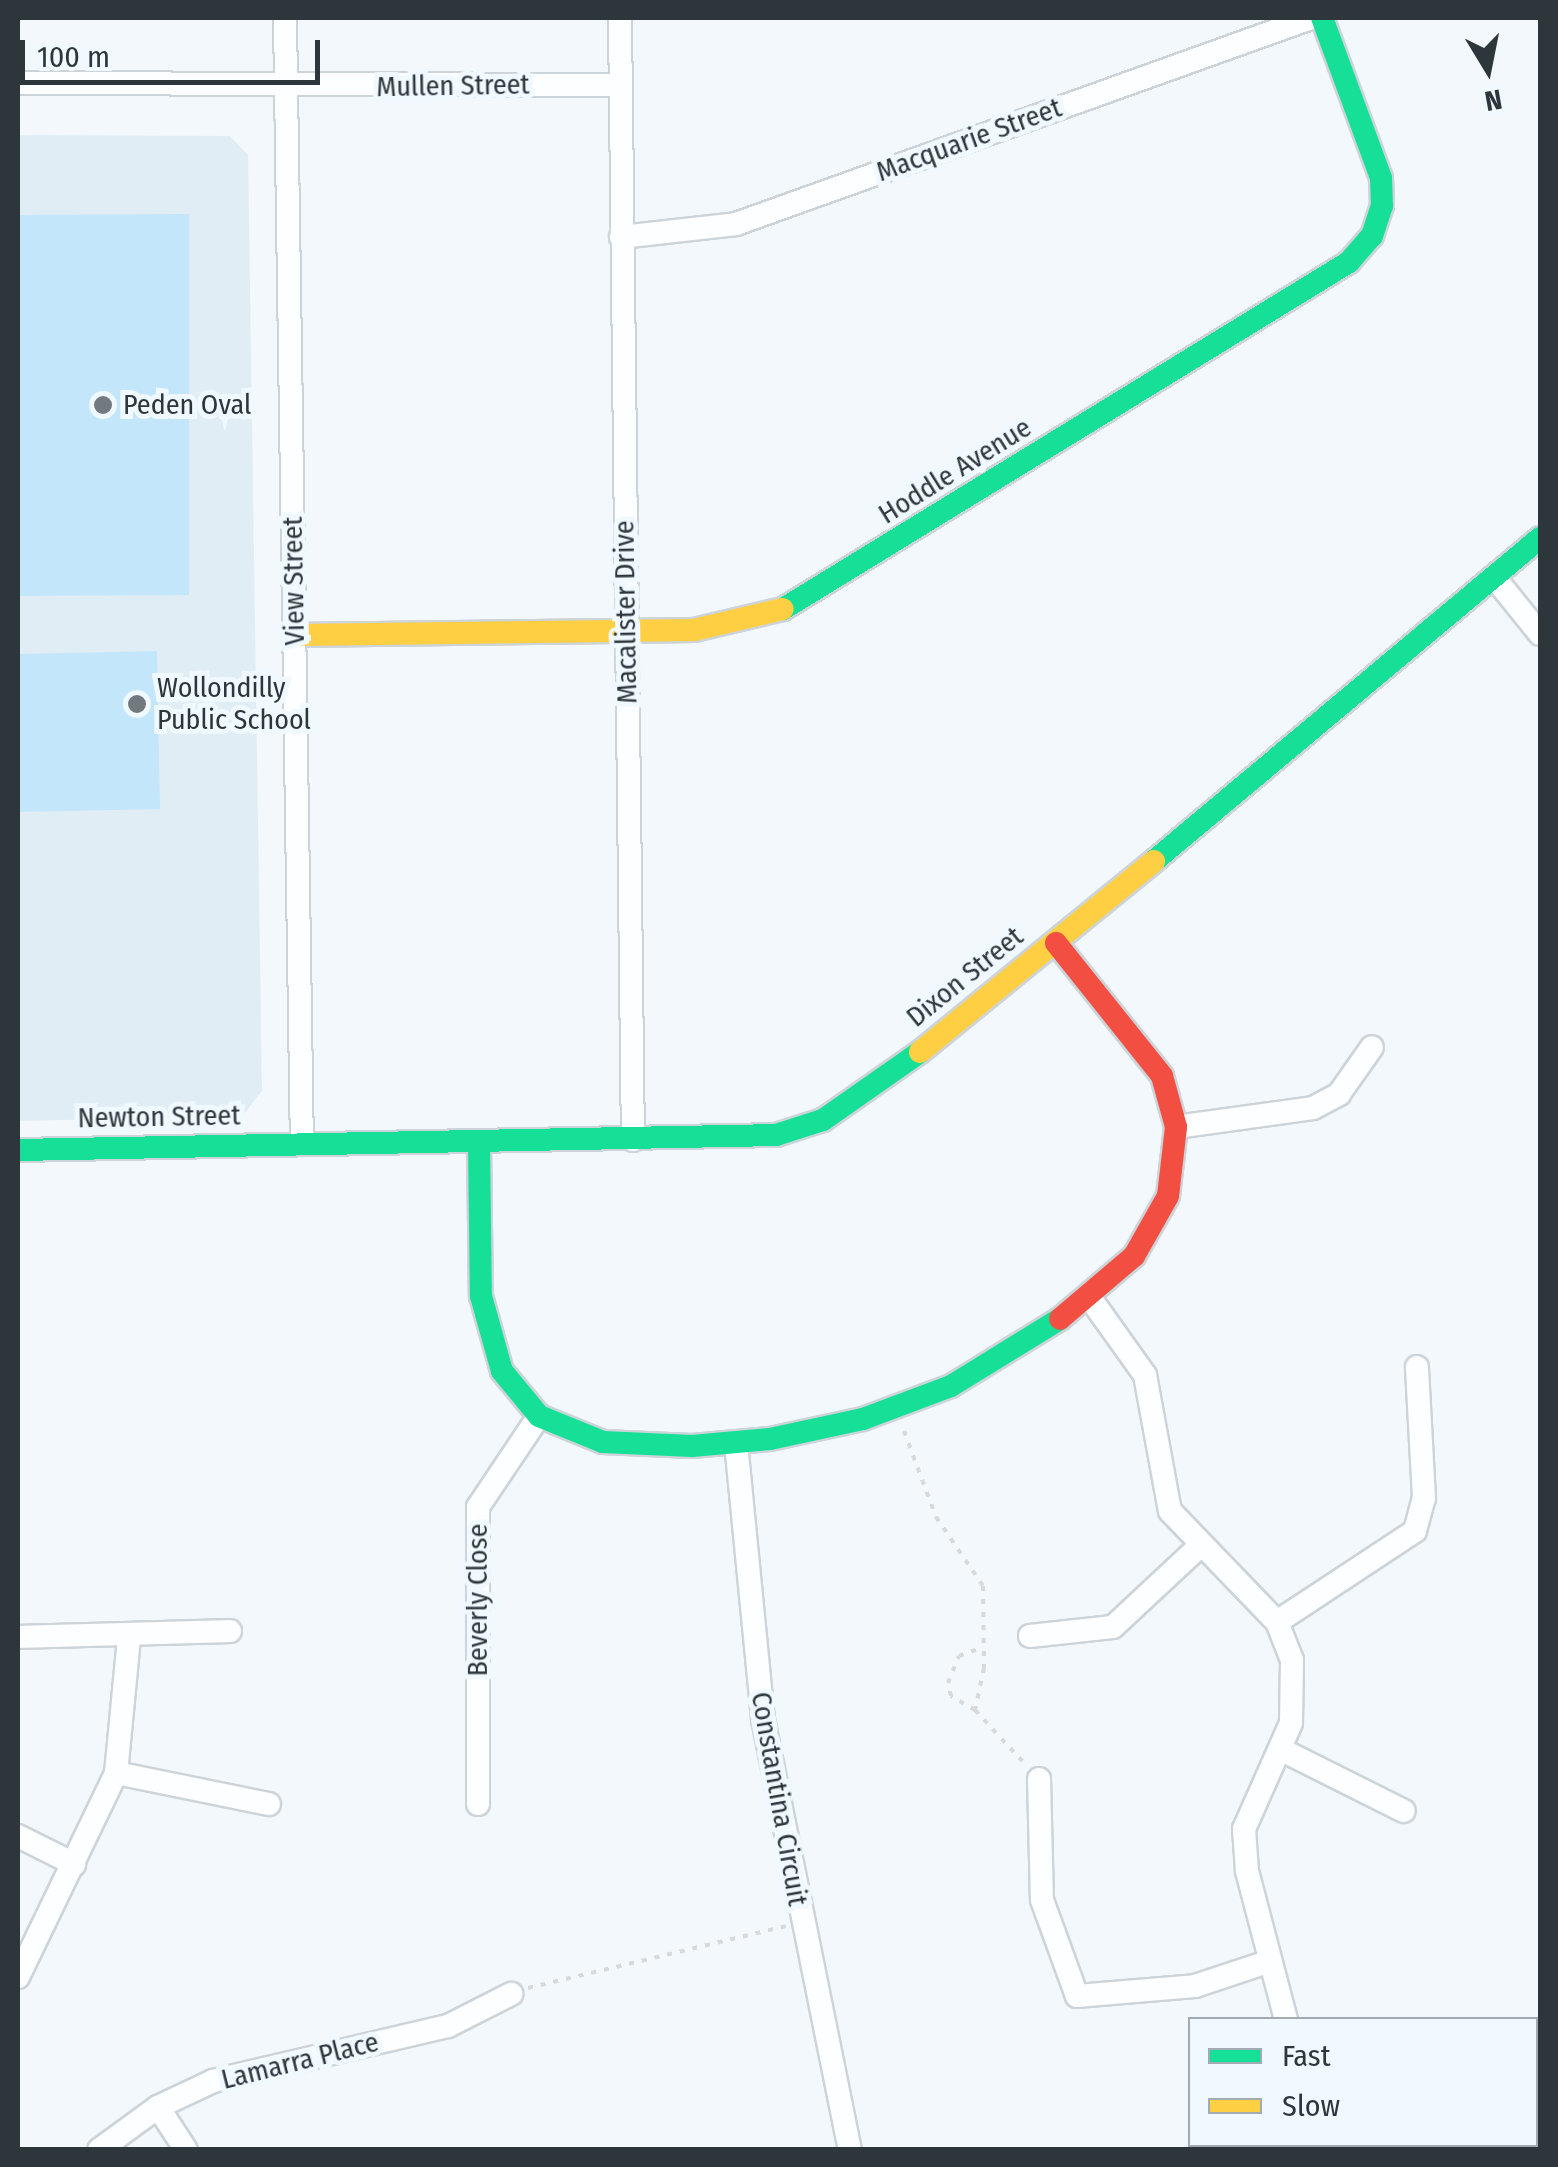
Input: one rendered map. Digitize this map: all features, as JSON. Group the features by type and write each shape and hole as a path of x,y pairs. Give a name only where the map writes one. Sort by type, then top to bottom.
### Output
{"street":[{"name":"View Street","path":"285,18 302,1144"},
{"name":"Macalister Drive","path":"620,18 633,1140"},
{"name":"Macquarie Street","path":"621,236 736,224 1311,18"},
{"name":"Hoddle Avenue","path":"294,635 626,632 744,622 792,606 1349,262 1372,236 1382,206 1380,178 1322,18"},
{"name":"Mullen Street","path":"18,83 286,88 621,85"},
{"name":"Dixon Street","path":"302,1144 776,1135 823,1120 867,1094 1056,943 1540,538"},
{"path":"1494,577 1540,634"},
{"path":"479,1142 484,1309 502,1370 539,1416 602,1442 736,1444 896,1407 996,1362 1090,1298 1155,1228 1176,1161 1176,1127 1147,1050 1056,943"},
{"path":"1176,1127 1312,1108 1339,1094 1372,1047"},
{"name":"Newton Street","path":"18,1150 302,1144"},
{"path":"1090,1298 1144,1375 1162,1493 1201,1545 1277,1622 1292,1660 1294,1693 1282,1750 1244,1829 1247,1872 1285,2017"},
{"path":"1277,1622 1415,1531 1424,1498 1416,1367"},
{"name":"Beverly Close","path":"478,1804 478,1507 539,1416"},
{"name":"Constantina Circuit","path":"736,1444 763,1718 800,1923 850,2150"},
{"path":"1030,1636 1113,1627 1201,1545"},
{"path":"18,1637 129,1638 230,1631"},
{"path":"18,1977 116,1773 129,1638"},
{"path":"1282,1750 1404,1810"},
{"path":"116,1773 269,1804"},
{"path":"1038,1779 1042,1900 1077,1996 1195,1986 1270,1961"},
{"path":"18,1836 74,1864"},
{"name":"Lamarra Place","path":"99,2150 158,2107 237,2074 468,2020 512,1994"},
{"path":"158,2107 186,2150"}],"path":[{"path":"896,1407 936,1516 983,1586 983,1647 975,1710"},
{"path":"983,1647 958,1656 948,1683 951,1696 975,1710 1038,1779"},
{"path":"512,1994 800,1923"}],"shaded area":[{"name":"Wollondilly Public School","path":"18,135 230,136 248,155 262,1091 242,1116 18,1121"},
{"name":"Peden Oval","path":"189,214 189,595 18,596 18,215"},
{"path":"157,651 160,809 18,812 18,654"}],"traffic: fast":[{"path":"783,609 1349,262 1372,236 1382,206 1381,178 1322,18"},
{"path":"1154,861 1540,538"},
{"path":"18,1150 776,1135 823,1120 920,1052"},
{"path":"479,1142 481,1296 502,1371 539,1416 603,1442 692,1446 770,1439 863,1419 951,1386 1060,1319"}],"traffic: slow":[{"path":"294,635 694,630 783,609"},
{"path":"920,1052 1154,861"}],"traffic: jam":[{"path":"1056,943 1162,1076 1176,1127 1168,1196 1134,1256 1060,1319"}],"place":[{"name":"Peden Oval","path":"103,405"},
{"name":"Wollondilly Public School","path":"137,704"}]}
